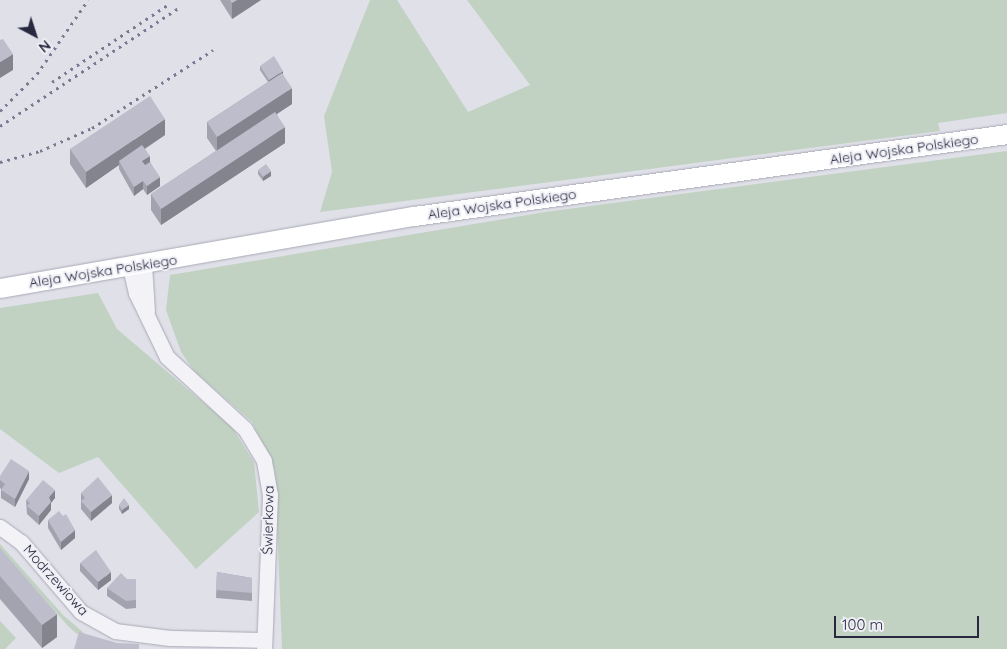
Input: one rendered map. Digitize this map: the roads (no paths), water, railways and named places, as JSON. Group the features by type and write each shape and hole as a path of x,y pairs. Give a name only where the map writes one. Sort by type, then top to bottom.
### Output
{"main road":[{"name":"Aleja Wojska Polskiego","path":"0,288 137,266 414,216 1007,134"}],"street":[{"name":"Świerkowa","path":"137,266 136,293 166,357 245,429 264,460 270,496 264,644"},
{"name":"Modrzewiowa","path":"0,527 21,542 74,604 98,624 133,635 170,643 264,644"}],"railway":[{"path":"0,111 37,74 88,0"},
{"path":"52,82 169,4"},
{"path":"0,126 178,8"},
{"path":"0,162 40,151 92,128 213,50"}]}
